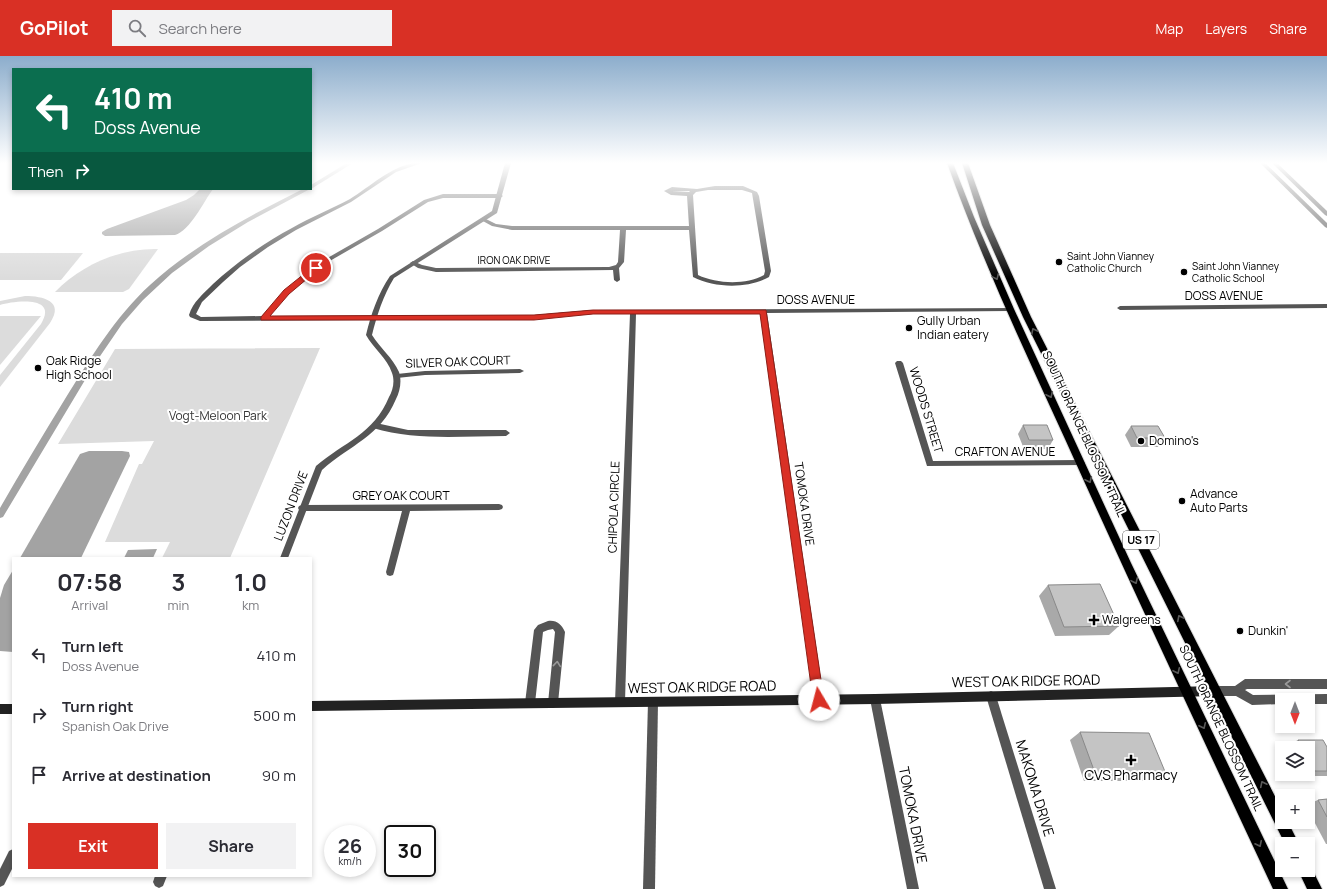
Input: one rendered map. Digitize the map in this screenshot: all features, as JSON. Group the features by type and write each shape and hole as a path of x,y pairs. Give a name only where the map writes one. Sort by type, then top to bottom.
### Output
{"main road":[{"name":"SOUTH ORANGE BLOSSOM TRAIL","path":"965,202 1010,309 1186,691 1281,889"},
{"name":"SOUTH ORANGE BLOSSOM TRAIL","path":"978,202 994,244 1027,317 1289,837"},
{"path":"978,235 987,242 994,244"},
{"path":"1010,309 1022,313 1027,317"},
{"name":"WEST OAK RIDGE ROAD","path":"312,706 819,700 1216,691"},
{"path":"0,709 12,709"},
{"path":"1309,877 1315,889"}],"street":[{"name":"DOSS AVENUE","path":"347,202 286,234 262,249 221,280 194,307 192,315 200,319 534,317 593,312 1010,309"},
{"path":"264,318 287,292 326,261 425,202"},
{"path":"397,376 388,358 374,344 369,335 373,317 384,290 392,277 484,220 494,212 498,202"},
{"path":"693,202 692,228 695,276 701,280 709,282 754,282 762,280 767,276 768,271 757,202"},
{"path":"1302,202 1327,226"},
{"path":"1314,202 1327,214"},
{"path":"484,220 494,225 512,228 692,228"},
{"path":"617,280 616,267 620,264 621,260 623,228"},
{"name":"IRON OAK DRIVE","path":"413,263 420,267 436,270 603,270 616,267"},
{"name":"DOSS AVENUE","path":"1120,308 1327,306"},
{"name":"TOMOKA DRIVE","path":"763,311 819,700"},
{"name":"CHIPOLA CIRCLE","path":"620,702 633,312"},
{"name":"WOODS STREET","path":"899,363 930,464"},
{"name":"SILVER OAK COURT","path":"397,376 425,373 520,371"},
{"name":"LUZON DRIVE","path":"284,557 318,468 329,458 354,444 376,426 391,404 396,389 397,376"},
{"path":"376,426 408,433 506,433"},
{"name":"CRAFTON AVENUE","path":"930,464 1081,463"},
{"name":"GREY OAK COURT","path":"302,508 499,508"},
{"path":"390,572 407,508"},
{"path":"530,703 539,630 548,625 555,625 559,628 560,632 553,703"},
{"name":"WEST OAK RIDGE ROAD","path":"1237,691 1245,684 1327,684"},
{"name":"WEST OAK RIDGE ROAD","path":"1216,691 1237,691 1252,700 1327,699"},
{"name":"MAKOMA DRIVE","path":"991,696 1050,889"},
{"name":"TOMOKA DRIVE","path":"875,699 913,889"},
{"path":"649,889 653,702"},
{"path":"0,881 12,857"}],"green space":[{"path":"144,249 158,249 129,289 123,292 55,292 65,282 89,266 102,260 116,255"},
{"path":"0,253 83,253 61,280 0,280"},
{"path":"25,296 39,297 50,301 55,310 54,316 0,387 0,375 41,324 45,315 44,308 40,304 32,302 15,302 0,305 0,301"},
{"path":"0,316 41,316 0,365"},
{"name":"Vogt-Meloon Park","path":"320,348 230,557 162,557 170,542 105,542 139,464 142,464 154,441 58,444 115,349"}],"shaded area":[{"path":"181,202 205,202 186,228 175,235 105,236 102,232"},
{"path":"89,451 122,451 129,452 130,456 81,557 21,557 80,454"},
{"path":"157,549 153,557 124,557 128,550"},
{"path":"12,572 12,652 0,651 0,598 4,585"}],"building":[{"path":"1023,425 1047,425 1053,440 1029,440"},
{"path":"1131,426 1158,426 1165,438 1137,438"},
{"path":"1100,584 1119,626 1064,627 1048,585"},
{"name":"CVS Pharmacy","path":"1080,732 1149,733 1166,774 1095,773"},
{"path":"1323,740 1327,747 1327,771 1315,771 1315,741 1299,741"},
{"path":"1327,799 1327,817 1318,800"}],"waterway":[{"path":"0,515 91,363 119,323 140,298 170,271 207,244 281,202"}],"place":[{"name":"Saint John Vianney Catholic Church","path":"1059,262"},
{"name":"Saint John Vianney Catholic School","path":"1184,272"},
{"name":"Gully Urban Indian eatery","path":"909,328"},
{"name":"Oak Ridge High School","path":"38,368"},
{"name":"Domino's","path":"1141,441"},
{"name":"Advance Auto Parts","path":"1182,501"},
{"name":"Walgreens","path":"1094,620"},
{"name":"Dunkin'","path":"1240,631"},
{"name":"CVS Pharmacy","path":"1131,760"}],"route":[{"path":"316,268 287,292 264,318 534,317 593,312 763,311 819,700"}]}
